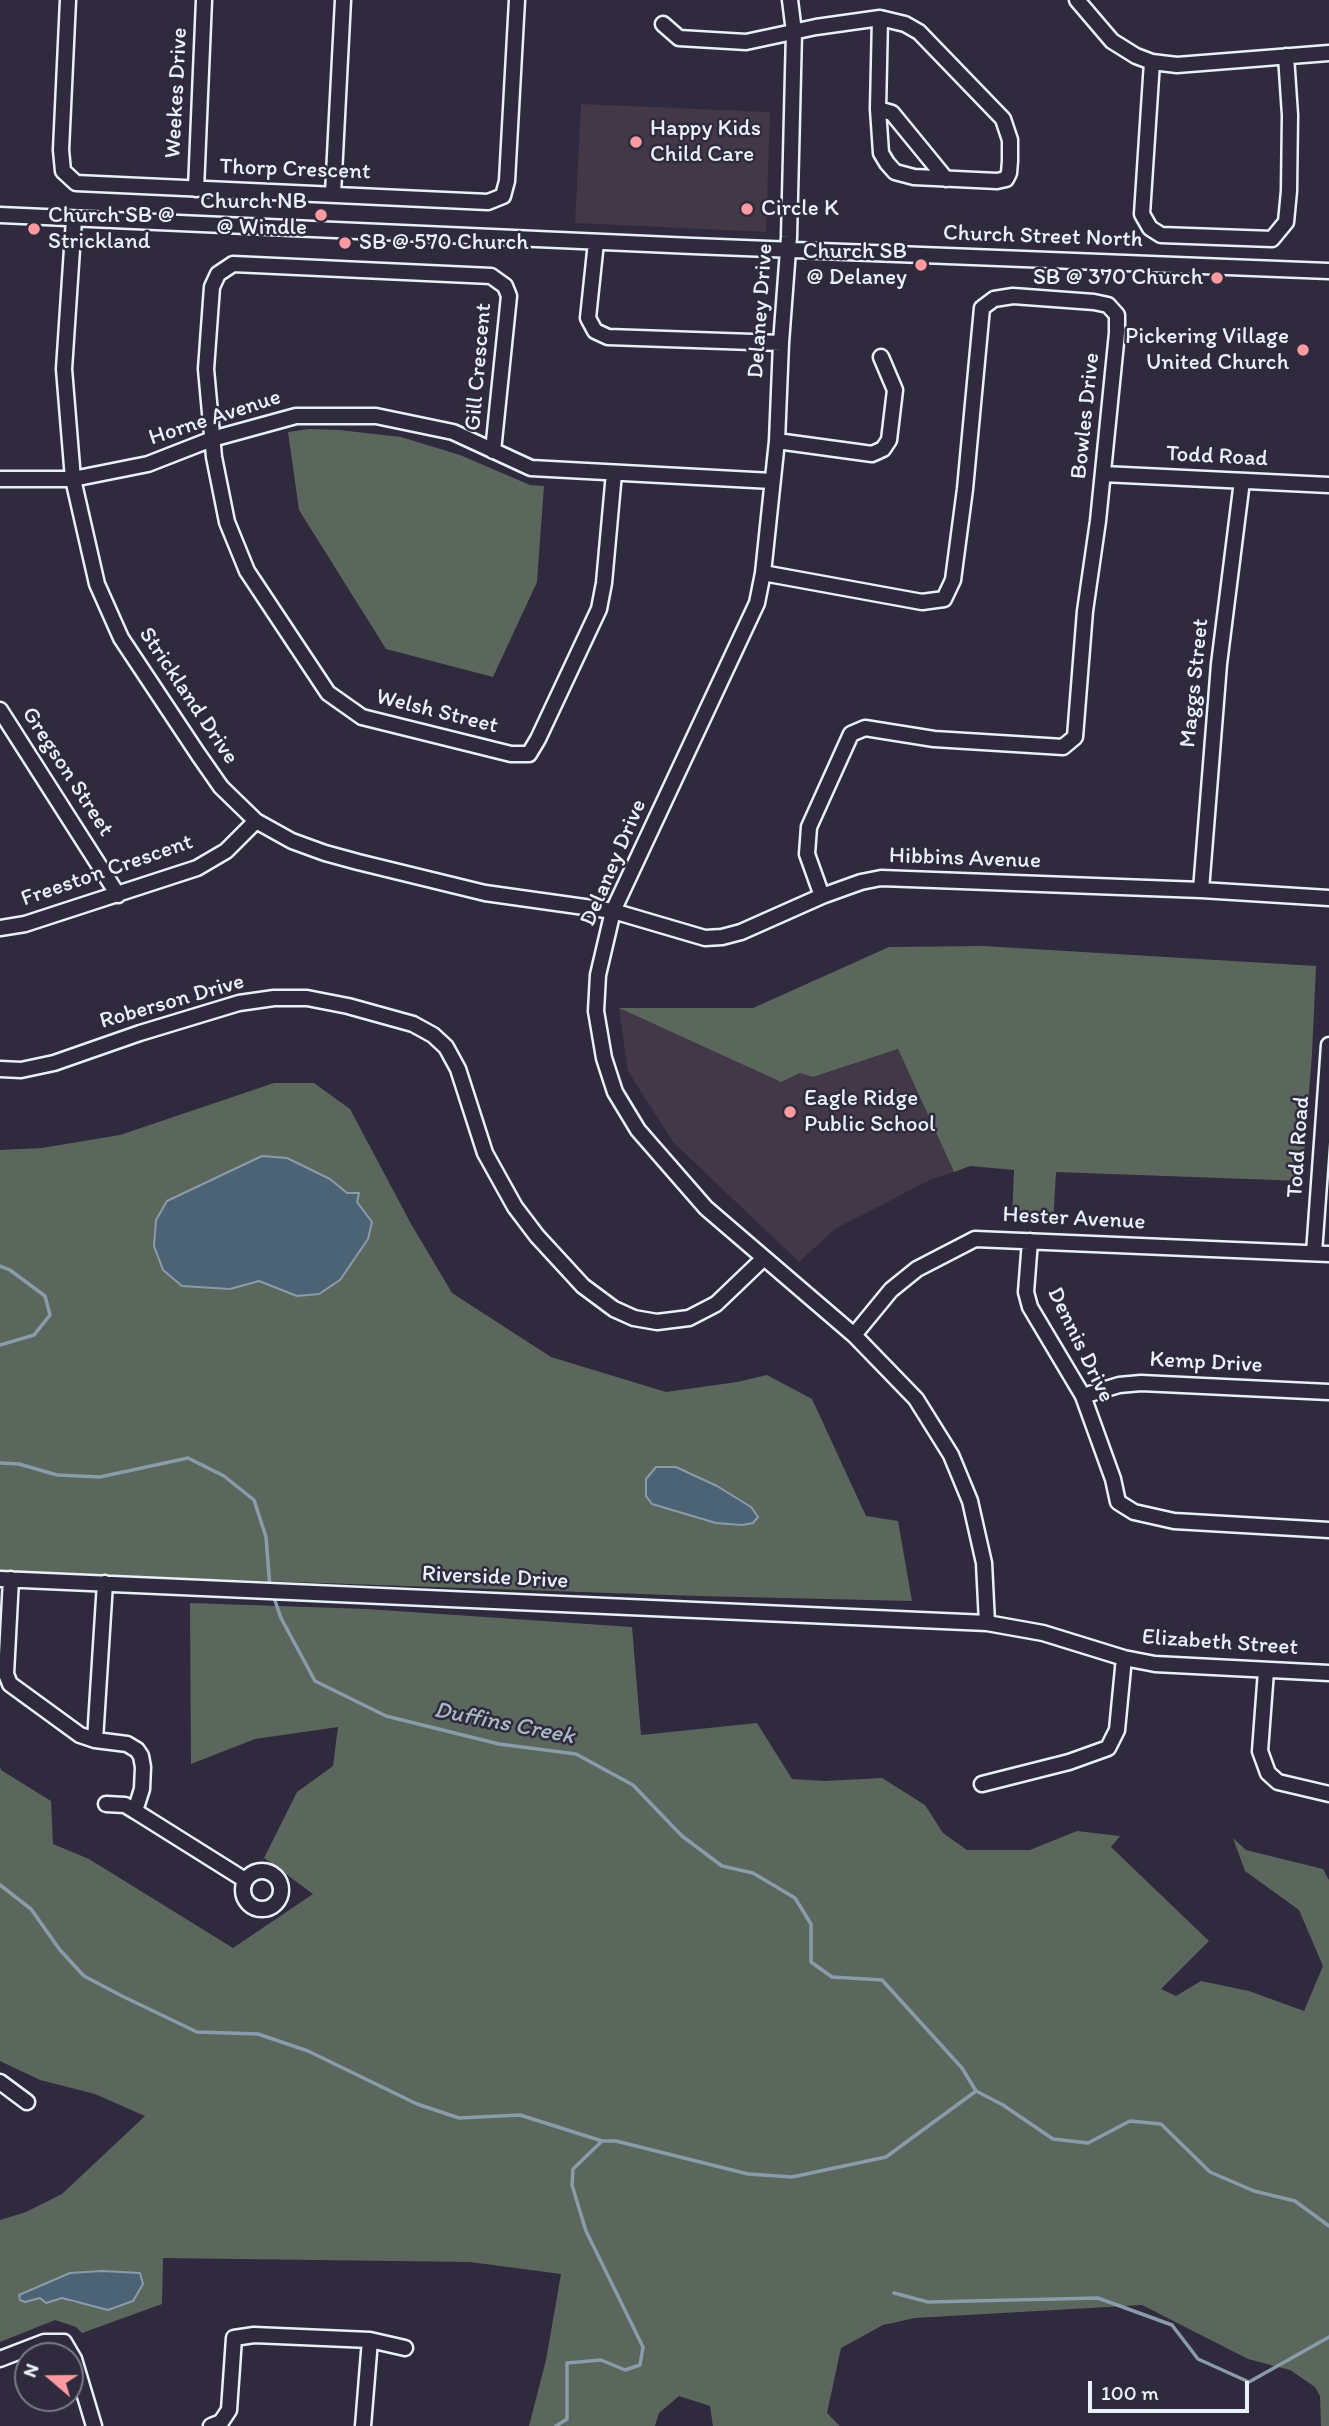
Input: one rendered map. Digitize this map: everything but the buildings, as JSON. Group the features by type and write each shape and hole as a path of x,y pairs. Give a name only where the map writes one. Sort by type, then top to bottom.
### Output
{"street":[{"name":"Thorp Crescent","path":"68,0 61,150 63,171 76,183 488,202 503,196 507,181 517,0"},
{"name":"Weekes Drive","path":"196,188 204,0"},
{"path":"333,194 342,0"},
{"name":"Delaney Drive","path":"790,0 794,32 788,250 777,441 763,573 757,603 613,911 598,975 596,1011 604,1058 615,1092 638,1130 706,1208 854,1335 916,1399 951,1455 970,1502 984,1563 987,1623"},
{"path":"1077,0 1112,41 1136,56 1152,62 1177,65 1329,53"},
{"path":"663,24 679,38 746,42 880,18 905,24 919,32 1003,119 1010,140 1009,173 1006,179 997,181 914,177 895,172 881,153 878,108 880,18"},
{"path":"1152,62 1142,214 1150,228 1161,234 1272,239 1286,222 1287,211 1290,116 1286,56"},
{"path":"878,108 892,113 946,179"},
{"name":"Church Street North","path":"0,215 1329,271"},
{"name":"Strickland Drive","path":"74,219 64,369 73,479 97,584 121,638 221,787 256,821 292,841 325,853 485,893 613,911"},
{"path":"596,242 588,318 595,331 608,337 781,343"},
{"name":"Gill Crescent","path":"212,439 206,369 212,287 218,274 233,264 263,265 491,276 505,286 509,296 494,451"},
{"name":"Bowles Drive","path":"763,573 922,602 944,598 953,580 955,567 982,308 994,299 1013,296 1094,302 1108,305 1117,315 1103,474 1085,611 1075,737 1063,747 934,739 865,728 851,734 809,827 807,854 822,896"},
{"path":"777,441 872,454 883,449 889,440 895,390 881,357"},
{"name":"Horne Avenue","path":"0,479 73,479 148,464 212,439 296,416 376,416 453,432 531,468 772,481"},
{"name":"Welsh Street","path":"212,439 227,522 247,571 328,693 362,717 511,754 529,754 599,609 604,583 614,473"},
{"name":"Todd Road","path":"1103,474 1329,485"},
{"name":"Maggs Street","path":"1201,890 1219,664 1242,481"},
{"name":"Gregson Street","path":"0,710 118,895"},
{"name":"Freeston Crescent","path":"0,928 25,924 197,867 226,851 256,821"},
{"name":"Hibbins Avenue","path":"613,911 705,938 722,937 767,922 822,896 881,878 1201,890 1329,898"},
{"name":"Roberson Drive","path":"0,1069 21,1070 54,1063 239,1003 274,998 307,998 348,1006 413,1024 433,1035 446,1047 458,1069 485,1153 515,1207 537,1236 583,1286 614,1309 634,1318 657,1322 689,1318 716,1304 764,1259"},
{"name":"Todd Road","path":"1321,1253 1329,1045"},
{"name":"Hester Avenue","path":"854,1335 891,1290 917,1269 975,1239 1321,1253"},
{"name":"Dennis Drive","path":"1030,1241 1026,1292 1030,1307 1083,1396 1113,1479 1118,1502 1134,1512 1174,1521 1329,1530"},
{"name":"Kemp Drive","path":"1083,1396 1119,1385 1141,1382 1329,1392"},
{"path":"5,1579 6,1674 10,1684 80,1735 127,1744 141,1756 142,1788 135,1811"},
{"name":"Riverside Drive","path":"5,1579 987,1623"},
{"path":"95,1740 105,1583"},
{"name":"Elizabeth Street","path":"987,1623 1043,1633 1124,1658 1155,1664 1329,1673"},
{"path":"982,1784 1069,1762 1108,1748 1117,1730 1124,1658"},
{"path":"1266,1671 1260,1751 1268,1773 1278,1782 1329,1794"},
{"path":"106,1804 125,1805 246,1880"},
{"path":"0,2082 27,2102"},
{"path":"211,2426 221,2422 229,2410 234,2339 254,2335 370,2340 405,2348"},
{"path":"363,2426 370,2340"},
{"path":"0,2359 44,2342 64,2342 74,2359 94,2426"}],"shaded area":[{"path":"581,104 770,112 766,232 575,223"},
{"name":"Eagle Ridge Public School","path":"619,1008 781,1082 800,1072 813,1077 898,1049 954,1172 932,1179 835,1229 799,1262 673,1142 628,1071"}],"green space":[{"path":"309,429 401,437 460,455 530,485 544,486 537,582 493,677 386,649 299,510 288,432"},
{"path":"983,946 1316,966 1302,1181 1056,1172 1053,1225 1012,1221 1014,1170 970,1166 954,1172 898,1049 813,1077 800,1073 781,1082 619,1008 753,1008 889,947"},
{"path":"274,1083 314,1083 350,1109 410,1222 452,1293 551,1357 666,1392 767,1375 812,1399 866,1516 898,1521 912,1601 0,1572 0,1150 42,1148 120,1135"},
{"path":"190,1603 367,1609 632,1627 641,1735 757,1723 792,1779 825,1781 882,1778 925,1805 943,1833 967,1850 1030,1850 1077,1831 1120,1836 1111,1847 1209,1941 1161,1989 1176,1996 1201,1981 1249,1991 1304,2011 1323,1966 1299,1910 1245,1871 1233,1838 1246,1850 1323,1869 1329,1880 1329,2426 1321,2426 1320,2396 1315,2387 1290,2370 1248,2359 1142,2305 915,2318 883,2325 841,2348 827,2413 840,2426 713,2426 710,2406 679,2396 659,2413 655,2426 529,2426 546,2360 561,2274 470,2262 163,2258 162,2304 82,2333 76,2327 55,2320 0,2342 0,2220 26,2212 62,2194 145,2116 95,2094 40,2080 0,2061 0,1767 51,1801 53,1844 89,1859 233,1948 313,1894 264,1858 297,1792 333,1766 338,1727 255,1739 191,1764","holes":["70,2273 139,2273 75,2303 62,2298 46,2303 32,2289"]}],"water":[{"path":"262,1156 287,1158 330,1179 347,1193 359,1193 357,1202 372,1222 368,1239 340,1280 319,1294 297,1296 259,1281 230,1289 182,1286 163,1270 154,1246 156,1220 167,1201"},
{"path":"656,1467 676,1467 717,1486 751,1507 758,1517 753,1523 742,1525 716,1523 652,1504 646,1496 646,1479"},
{"path":"70,2273 140,2273 143,2284 133,2301 108,2310 62,2298 46,2303 40,2298 25,2302 20,2300 19,2295"}],"waterway":[{"name":"Duffins Creek","path":"0,1266 10,1270 45,1296 50,1315 34,1335 0,1345"},
{"name":"Duffins Creek","path":"0,1463 19,1464 57,1475 100,1477 188,1458 224,1476 254,1500 266,1537 270,1588"},
{"name":"Duffins Creek","path":"273,1595 281,1618 315,1681 386,1716 499,1744 576,1754 633,1785 682,1836 722,1866 753,1873 795,1898 811,1924 811,1962 832,1977 882,1980 962,2068 976,2091 1003,2105 1053,2139 1088,2143 1130,2121 1161,2124 1210,2172 1254,2191 1295,2201 1329,2226"},
{"path":"0,1885 31,1909 60,1950 84,1976 122,1996 197,2032 258,2034 308,2051 417,2104 459,2118 520,2115 602,2141 616,2141 748,2174 792,2177 886,2157 976,2091"},
{"path":"556,2426 567,2419 567,2363 601,2360 625,2370 640,2365 643,2347 586,2231 572,2185 573,2169 602,2141"},
{"path":"894,2293 928,2302 1098,2298 1172,2325 1198,2359 1249,2382 1329,2337"}],"place":[{"name":"Happy Kids Child Care","path":"636,142"},
{"name":"Circle K","path":"747,209"},
{"name":"Church NB @ Windle","path":"321,215"},
{"name":"Church SB @ Strickland","path":"34,229"},
{"name":"SB @ 570 Church","path":"345,243"},
{"name":"Church SB @ Delaney","path":"921,265"},
{"name":"SB @ 370 Church","path":"1217,278"},
{"name":"Pickering Village United Church","path":"1303,350"},
{"name":"Eagle Ridge Public School","path":"790,1112"}]}
